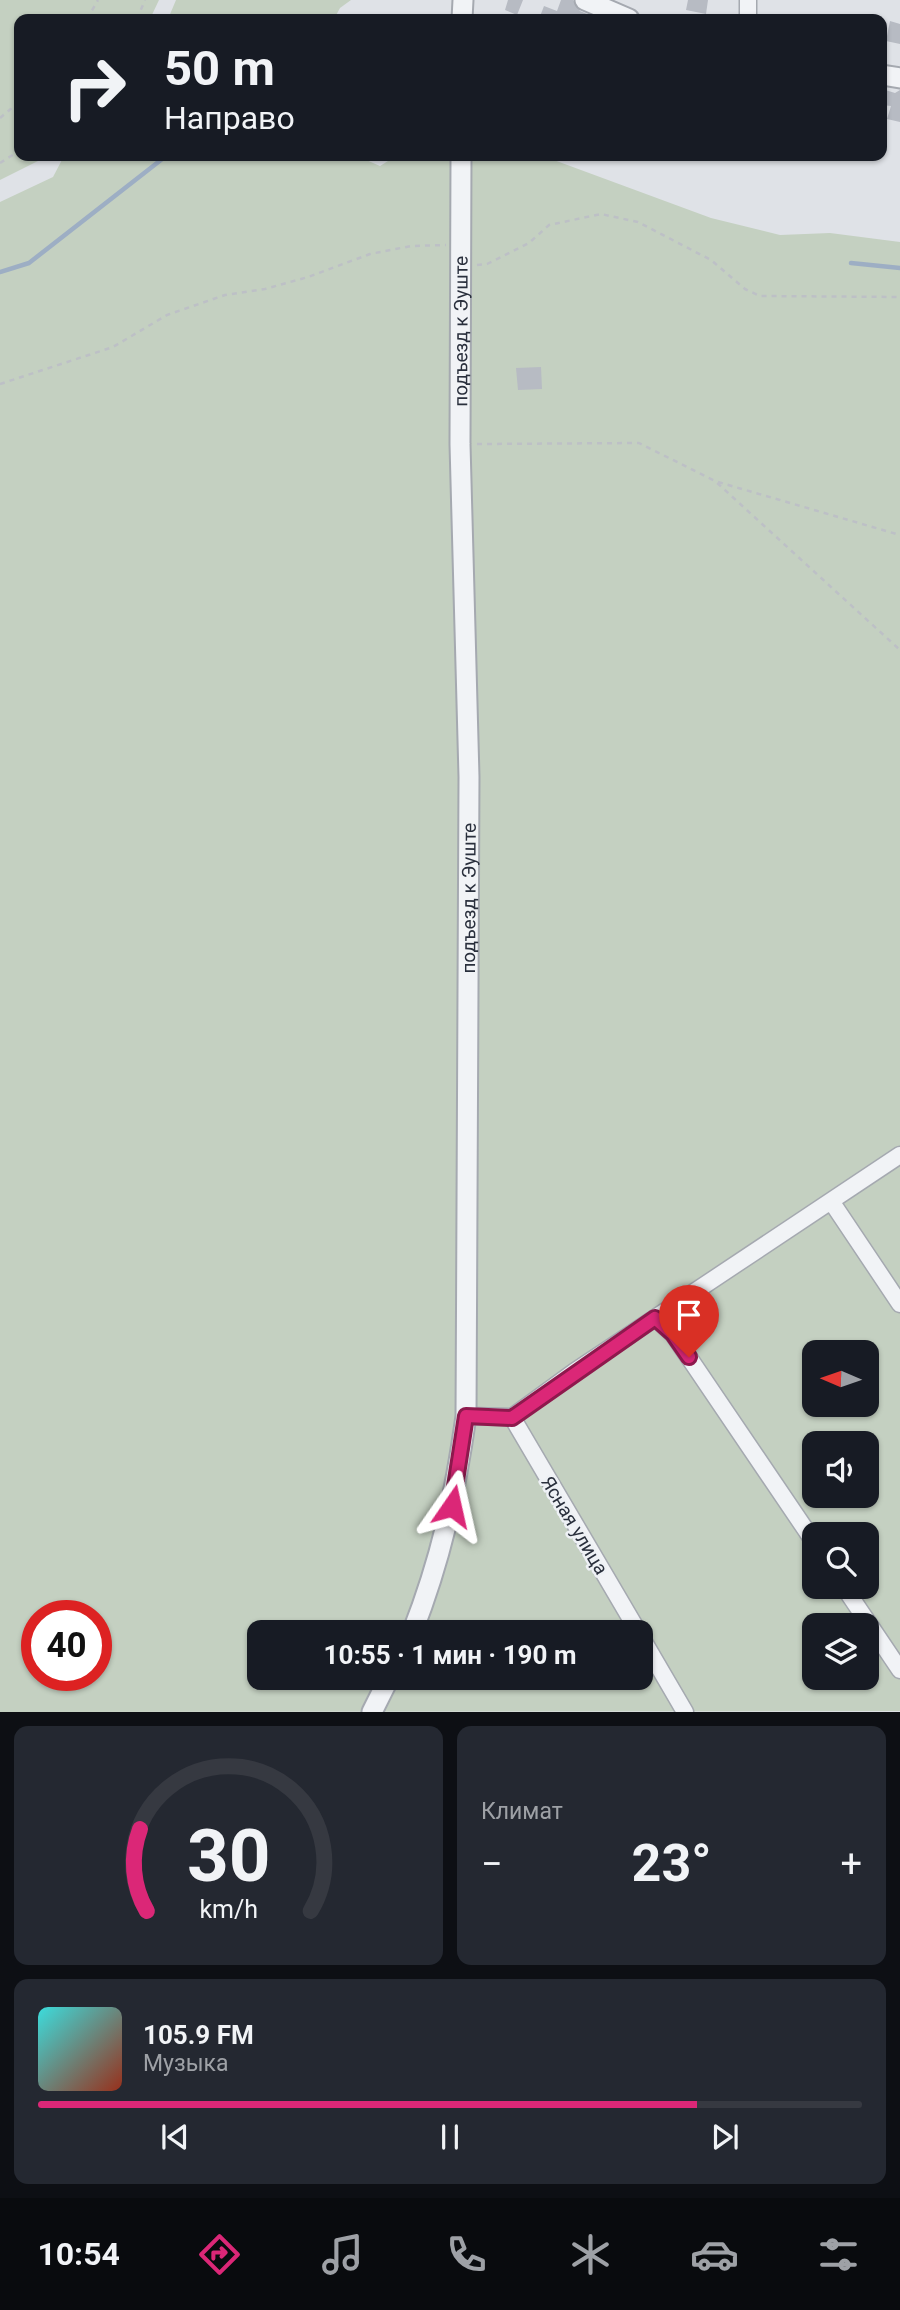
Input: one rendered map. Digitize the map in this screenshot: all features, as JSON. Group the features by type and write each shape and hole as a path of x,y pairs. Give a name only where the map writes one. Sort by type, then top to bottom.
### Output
{"street":[{"path":"585,0 617,14"},
{"name":"подъезд к Эуште","path":"417,1620 436,1570 457,1485 466,1416 469,777 460,444 461,161"},
{"path":"466,1416 512,1418 655,1318 900,1155"},
{"path":"831,1201 900,1304"},
{"path":"655,1318 673,1334 802,1524"},
{"name":"Ясная улица","path":"512,1418 632,1620"},
{"path":"852,1599 900,1670"},
{"name":"Ясная улица","path":"653,1657 685,1712"},
{"path":"372,1712 383,1690"}],"path":[{"path":"0,118 14,106"},
{"path":"460,267 487,264 528,243 549,225 601,214 638,222 711,260 745,289 760,296 900,297"},
{"path":"0,384 113,347 167,315 225,295 265,289 308,277 370,254 411,246 460,245"},
{"path":"460,444 639,443 715,481 900,535"},
{"path":"715,481 900,650"}],"green space":[{"path":"0,0 159,0 152,14 14,14 14,161 38,161 0,180"},
{"path":"176,0 351,0 337,14 170,14"},
{"path":"61,161 369,161 380,166 388,161 557,161 711,218 780,235 830,233 900,242 900,1711 0,1712 0,202 53,177"}],"building":[{"path":"508,0 523,0 517,14 505,10"},
{"path":"561,0 573,0 580,11 587,14 541,14 544,6 557,11"},
{"path":"688,0 708,0 706,14 686,10"},
{"path":"890,21 900,24 900,44 887,41"},
{"path":"900,90 900,122 887,119 891,106 887,106 887,91 895,93"},
{"path":"541,367 542,389 518,390 516,368"}],"waterway":[{"path":"0,272 29,263 160,161"},
{"path":"851,263 900,268"}],"route":[{"path":"452,1506 466,1416 512,1418 574,1372 655,1318 673,1334 689,1357"}]}
